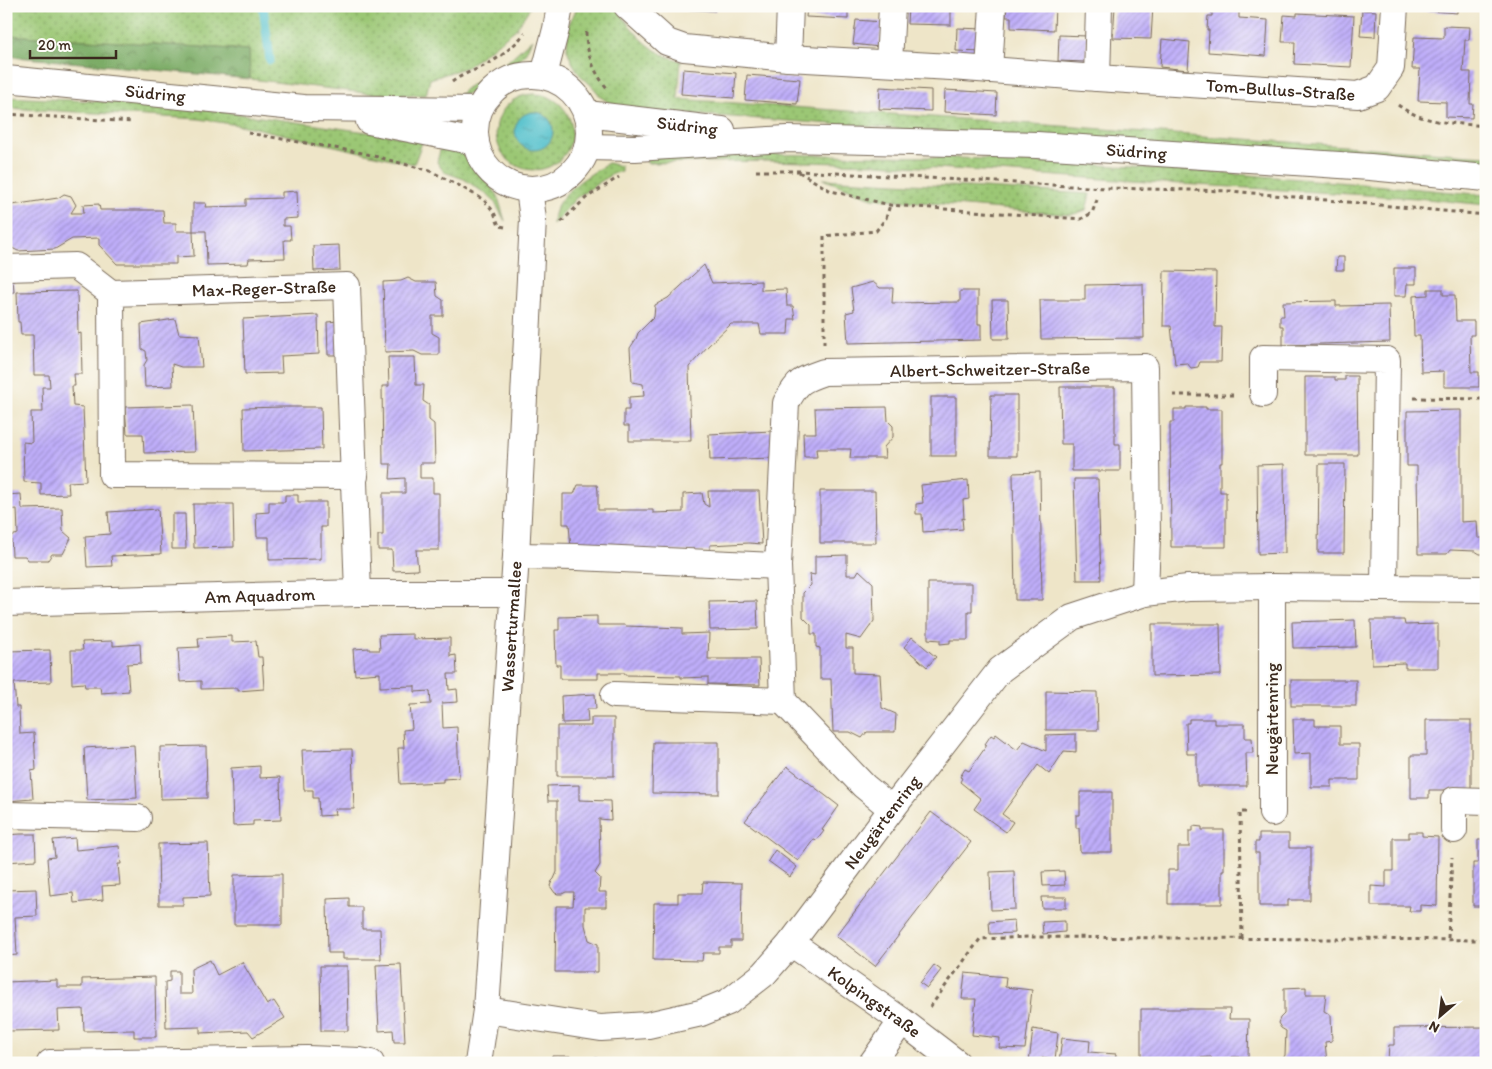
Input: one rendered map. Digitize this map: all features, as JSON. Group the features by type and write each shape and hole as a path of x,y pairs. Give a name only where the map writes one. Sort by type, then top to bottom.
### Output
{"street":[{"name":"Tom-Bullus-Straße","path":"627,6 667,42 684,48 788,58 889,63 1358,95 1377,88 1391,68 1395,6"},
{"path":"788,58 790,6"},
{"path":"889,63 892,6"},
{"path":"989,70 993,6"},
{"path":"1097,78 1099,6"},
{"path":"544,75 558,18"},
{"path":"522,75 544,75 563,83 578,97 587,114 590,135 584,158 569,176 553,186 529,189 508,184 488,170 478,154 474,128 478,110 488,94 499,84 522,75"},
{"name":"Südring","path":"6,79 436,121 478,110"},
{"name":"Südring","path":"587,114 787,139"},
{"name":"Südring","path":"436,121 476,142"},
{"name":"Südring","path":"587,147 635,148 787,139 1038,145 1370,167 1486,178"},
{"name":"Wasserturmallee","path":"478,1063 486,1010 512,593 516,556 533,220 529,189"},
{"path":"6,268 76,266 110,293 112,475 355,476"},
{"name":"Max-Reger-Straße","path":"110,293 347,286 358,593"},
{"path":"1263,394 1263,358 1387,360 1384,588"},
{"name":"Albert-Schweitzer-Straße","path":"783,701 778,566 786,403 794,389 804,379 824,372 1145,367 1147,538 1145,593"},
{"path":"516,556 587,557 778,566"},
{"name":"Neugärtenring","path":"1272,587 1272,813"},
{"name":"Neugärtenring","path":"486,1010 601,1028 648,1025 701,1013 728,1002 764,974 791,943 1000,670 1072,618 1145,593 1188,588 1486,588"},
{"name":"Am Aquadrom","path":"6,603 358,593 512,593"},
{"path":"614,695 783,701 864,786 892,809"},
{"path":"1454,830 1454,800 1486,801"},
{"path":"6,815 138,818"},
{"name":"Kolpingstraße","path":"791,943 902,1021 956,1063"},
{"path":"872,1063 902,1021"},
{"path":"50,1063 307,1059 371,1063"}],"path":[{"path":"430,171 442,89 457,78 488,64 515,45 532,25 558,18"},
{"path":"1377,88 1406,110 1435,122 1486,126"},
{"path":"6,114 140,122"},
{"path":"246,132 363,153 430,171 484,200 494,212 499,226"},
{"path":"1097,200 1092,213 1081,219 890,206 831,191 799,171 1106,188 1231,191 1486,215"},
{"path":"532,230 554,229 586,198 622,176"},
{"path":"824,372 824,236 876,231 886,218 890,206"},
{"path":"1145,395 1263,394"},
{"path":"1386,398 1486,399"},
{"path":"1242,938 1240,812 1272,813"},
{"path":"1448,938 1454,830"},
{"path":"902,1021 930,1007 980,939 1030,937 1448,938 1486,940"}],"green space":[{"path":"6,6 531,6 516,29 467,67 430,79 426,95 373,94 250,79 249,50 6,35"},
{"path":"578,6 615,6 648,45 662,54 681,61 678,99 1486,156 1486,170 618,109 602,98 579,74 571,60 567,49 568,26"},
{"path":"6,35 249,50 250,79 6,56"},
{"path":"532,39 526,52 515,66 494,75 478,91 458,96 465,89 508,61"},
{"path":"534,94 548,97 561,105 569,118 572,132 569,146 561,159 548,167 534,170 520,167 507,159 499,146 496,132 499,118 507,105 520,97"},
{"path":"6,97 176,105 423,140 414,164 251,127 199,119 6,108"},
{"path":"442,143 459,149 497,194 505,221 493,199 464,179 444,172 437,162"},
{"path":"735,154 993,159 1087,164 1315,180 1486,195 1486,205 1417,198 877,164 769,161 647,163 646,157"},
{"path":"608,163 621,166 621,171 612,174 576,198 553,224 554,214 564,196 581,181"},
{"path":"823,179 1090,194 1086,210 1071,215 872,198"}],"water":[{"path":"534,112 547,118 553,131 547,144 534,150 521,144 515,131 521,118"}],"building":[{"path":"657,6 715,6 715,11 656,8"},
{"path":"729,6 750,6 749,10 729,9"},
{"path":"807,6 848,6 848,19 806,17"},
{"path":"908,6 948,6 948,8 951,8 951,25 907,24"},
{"path":"1007,6 1055,6 1054,30 1011,28 1011,17 1006,17"},
{"path":"1115,6 1153,6 1151,39 1113,38"},
{"path":"1212,6 1239,6 1239,18 1268,20 1266,56 1208,52 1208,16 1212,16"},
{"path":"1419,6 1457,6 1457,13 1418,10"},
{"path":"1362,10 1376,11 1375,37 1360,36"},
{"path":"1297,13 1354,16 1351,67 1294,64 1295,42 1282,42 1284,15 1297,16"},
{"path":"856,20 882,22 879,47 853,44"},
{"path":"1444,26 1470,27 1469,40 1465,40 1463,72 1471,72 1470,104 1473,104 1472,118 1446,117 1446,102 1418,101 1420,69 1412,69 1414,37 1444,38"},
{"path":"957,28 984,29 983,52 956,51"},
{"path":"1059,35 1087,36 1086,62 1058,61"},
{"path":"1162,39 1190,42 1188,70 1160,67"},
{"path":"683,69 736,73 734,98 681,94"},
{"path":"747,75 800,79 797,104 745,100"},
{"path":"880,87 931,90 931,111 879,109"},
{"path":"945,90 997,93 996,115 944,112"},
{"path":"297,191 298,218 283,219 283,226 290,226 291,240 284,240 285,258 249,259 248,264 207,265 206,231 193,231 193,203 206,203 205,207 246,206 246,199 282,198 282,192"},
{"path":"64,194 71,196 76,205 71,213 84,213 83,205 99,204 100,210 163,210 164,223 176,223 176,231 193,231 194,256 176,257 176,264 117,264 99,245 99,238 72,239 55,249 18,251 6,245 6,201 12,205 58,198"},
{"path":"339,245 340,270 314,271 313,246"},
{"path":"1337,257 1344,257 1344,270 1336,270"},
{"path":"704,265 712,283 761,281 761,290 786,289 787,306 793,306 795,319 789,319 788,334 761,334 759,324 731,324 689,367 691,441 629,441 629,426 624,426 624,410 629,410 629,397 644,396 643,384 632,382 630,348 638,333 654,317 655,305 668,298"},
{"path":"1394,268 1416,268 1416,284 1407,284 1406,296 1394,296"},
{"path":"1164,271 1216,272 1215,327 1222,327 1221,362 1200,362 1198,367 1191,368 1187,363 1175,364 1171,326 1163,326"},
{"path":"13,278 14,292 6,293 6,279"},
{"path":"408,278 416,282 436,282 437,296 443,300 443,316 432,316 432,333 439,337 439,355 422,355 414,351 385,352 383,282 401,281"},
{"path":"873,282 880,288 893,288 892,303 960,302 960,291 978,291 978,324 981,324 981,340 848,343 846,313 854,311 851,288"},
{"path":"1143,284 1144,338 1041,339 1040,300 1085,300 1085,285"},
{"path":"1428,289 1443,289 1443,295 1455,295 1456,321 1474,321 1474,335 1470,335 1471,372 1479,372 1479,387 1444,387 1444,371 1421,372 1420,336 1414,336 1413,296 1428,295"},
{"path":"77,291 78,334 81,333 82,374 74,374 75,386 72,386 73,406 83,407 86,481 68,482 69,494 41,495 41,483 24,482 23,442 32,443 31,412 43,412 42,387 50,387 49,375 34,375 33,335 21,335 20,322 18,322 17,292"},
{"path":"992,300 1008,300 1009,339 993,339"},
{"path":"1336,301 1336,306 1389,305 1390,342 1283,345 1283,326 1280,326 1280,316 1284,316 1283,302"},
{"path":"318,315 319,354 281,356 282,373 245,374 243,319"},
{"path":"175,319 179,334 199,335 202,367 181,367 172,364 173,386 145,387 144,365 147,360 146,351 142,349 141,324"},
{"path":"338,321 339,355 328,355 327,322"},
{"path":"388,357 415,357 416,385 424,385 423,401 429,405 429,420 434,424 435,463 420,463 420,478 433,478 433,493 439,493 439,550 416,550 418,570 393,571 392,550 378,550 378,535 383,535 383,493 405,493 405,478 390,479 391,464 383,464 382,386 389,386"},
{"path":"1345,376 1357,376 1358,455 1305,455 1305,377 1335,377 1335,380 1345,380"},
{"path":"1060,387 1115,387 1115,444 1120,444 1120,471 1072,471 1072,444 1061,444"},
{"path":"991,395 1017,395 1017,456 990,456"},
{"path":"931,397 956,397 956,456 931,456"},
{"path":"193,405 195,452 144,453 143,434 127,434 125,407"},
{"path":"321,407 322,449 244,451 243,408"},
{"path":"887,407 888,421 893,426 893,437 884,447 885,458 850,458 851,449 816,449 817,457 804,457 803,433 816,433 815,408"},
{"path":"1186,407 1222,409 1220,492 1226,492 1226,547 1171,547 1170,422 1174,422 1174,409 1186,409"},
{"path":"1461,410 1461,522 1477,521 1478,538 1486,538 1486,554 1480,554 1475,551 1450,550 1447,554 1418,554 1417,466 1407,466 1407,411"},
{"path":"772,431 773,458 710,460 709,434"},
{"path":"1284,464 1285,553 1258,554 1257,465"},
{"path":"1319,464 1345,464 1344,553 1318,553"},
{"path":"1040,472 1042,600 1015,600 1013,473"},
{"path":"1074,479 1098,479 1101,580 1077,580"},
{"path":"968,480 969,499 963,500 963,529 923,532 922,514 916,514 916,504 923,503 921,485"},
{"path":"578,485 597,485 598,510 653,510 653,513 683,512 683,494 702,493 704,504 709,507 708,491 759,491 762,544 710,545 710,552 571,549 569,524 563,524 563,494 574,494"},
{"path":"820,491 875,491 876,543 820,543"},
{"path":"21,494 22,509 62,508 63,531 71,538 63,554 52,554 48,560 28,560 25,556 12,556 11,536 18,534 17,509 6,510 6,495"},
{"path":"285,495 298,495 298,502 326,502 326,527 321,527 321,559 269,560 269,537 257,537 256,513 269,512 269,502 285,502"},
{"path":"193,504 233,504 234,547 194,548"},
{"path":"158,509 161,554 111,556 112,566 87,567 85,536 110,534 108,512"},
{"path":"172,514 185,514 186,549 172,549"},
{"path":"847,555 847,575 856,575 859,570 873,583 874,621 861,639 846,635 846,648 853,648 853,673 880,674 882,708 896,714 895,732 867,732 862,738 850,732 833,732 831,679 820,679 820,648 816,647 816,634 811,634 811,625 803,617 803,593 811,585 810,574 815,575 815,556"},
{"path":"928,583 972,583 972,611 968,611 968,640 950,640 950,643 940,644 940,640 928,639"},
{"path":"757,601 758,629 710,630 709,602"},
{"path":"597,616 597,625 682,628 682,634 709,633 708,659 759,659 760,685 708,684 708,677 681,678 681,676 625,675 625,673 598,673 598,679 560,679 560,665 556,665 555,630 559,630 559,617"},
{"path":"1355,620 1356,647 1293,648 1292,622"},
{"path":"1371,620 1404,620 1405,625 1438,624 1438,668 1405,668 1405,663 1372,664"},
{"path":"1152,624 1220,624 1221,675 1152,676"},
{"path":"413,634 413,639 450,638 450,656 456,655 457,674 448,674 449,690 457,689 458,702 442,703 443,728 457,727 459,778 443,779 443,782 400,784 398,748 404,748 403,730 412,729 410,705 431,704 430,691 415,692 415,686 380,687 380,673 355,675 353,649 369,648 369,650 380,650 379,635"},
{"path":"232,636 232,642 256,641 258,657 262,657 264,689 238,691 238,688 201,689 201,681 180,682 178,648 199,647 198,638"},
{"path":"912,637 936,657 927,667 904,647"},
{"path":"113,641 113,646 140,644 141,663 127,664 129,691 101,693 100,687 85,687 84,683 72,684 71,650 83,650 82,642"},
{"path":"50,650 51,682 14,683 16,707 19,707 20,734 34,733 36,770 31,771 33,799 6,801 6,651"},
{"path":"1291,680 1356,680 1356,706 1291,706"},
{"path":"1046,691 1097,692 1098,730 1046,730"},
{"path":"595,694 596,709 587,709 588,722 562,723 561,696"},
{"path":"591,718 614,718 614,776 557,776 557,726 591,726"},
{"path":"1189,719 1214,719 1214,724 1245,724 1245,738 1252,738 1253,753 1246,753 1247,786 1197,786 1197,754 1187,754 1186,723 1189,723"},
{"path":"1293,719 1315,719 1315,726 1340,726 1340,744 1359,744 1359,780 1332,780 1332,787 1311,787 1311,753 1294,754"},
{"path":"1426,720 1471,720 1471,790 1429,790 1429,798 1411,798 1411,755 1426,755"},
{"path":"996,734 1017,750 1024,741 1046,751 1046,735 1076,734 1076,752 1064,751 1049,774 1038,765 1002,814 1013,822 1006,832 974,809 981,799 960,782 962,778 960,777 965,769 969,771 987,745 985,744 991,735 994,737"},
{"path":"653,742 719,742 719,794 652,793"},
{"path":"134,745 137,798 87,800 84,748"},
{"path":"206,746 207,798 161,799 160,747"},
{"path":"352,749 354,809 334,809 335,815 319,816 318,798 313,798 313,790 304,790 302,750"},
{"path":"260,766 260,778 280,777 281,820 253,821 253,825 233,826 231,768"},
{"path":"787,766 839,806 822,830 824,831 817,840 814,839 798,861 745,821"},
{"path":"579,785 579,800 610,801 611,820 599,819 600,865 595,873 600,878 599,892 606,892 606,907 585,907 585,925 589,940 598,944 598,972 555,972 556,906 573,906 574,892 558,894 550,886 557,872 557,801 548,801 547,786"},
{"path":"1080,792 1112,792 1112,852 1080,852 1079,828 1076,828 1076,815 1080,815"},
{"path":"931,812 971,842 875,966 836,936"},
{"path":"1193,826 1202,827 1202,830 1224,830 1222,904 1168,904 1168,870 1178,870 1178,847 1189,847 1189,831 1193,831"},
{"path":"1409,832 1422,832 1422,836 1438,837 1437,906 1420,905 1420,911 1409,911 1410,906 1371,906 1371,886 1386,887 1386,871 1393,871 1393,838 1409,838"},
{"path":"35,834 36,860 6,862 6,835"},
{"path":"1259,834 1289,834 1289,848 1310,848 1310,900 1288,900 1288,906 1259,906 1259,853 1255,853 1255,842 1259,842"},
{"path":"75,838 76,850 119,846 121,864 118,864 120,885 102,886 103,900 74,903 73,893 50,896 47,858 55,857 53,840"},
{"path":"1478,840 1486,840 1486,906 1473,906 1473,863 1478,863"},
{"path":"208,843 210,896 183,897 183,905 159,905 158,844"},
{"path":"775,850 797,867 790,877 768,861"},
{"path":"1014,871 1015,909 991,910 990,872"},
{"path":"1064,871 1065,885 1043,886 1042,872"},
{"path":"282,874 282,925 234,925 234,875"},
{"path":"703,882 742,883 741,941 731,941 731,947 719,947 719,953 703,953 702,961 653,960 654,903 678,903 678,893 702,893"},
{"path":"36,889 37,916 15,917 17,955 6,956 6,890"},
{"path":"1041,897 1066,897 1066,908 1042,908"},
{"path":"349,898 349,907 362,907 362,929 380,929 381,959 343,959 343,953 328,953 327,899"},
{"path":"1014,920 1015,933 990,934 989,922"},
{"path":"1065,921 1065,932 1043,934 1042,922"},
{"path":"210,960 217,975 242,962 267,1005 274,1001 285,1018 253,1037 248,1031 200,1033 200,1027 166,1028 165,982 170,981 170,971 179,971 179,994 192,994 191,969"},
{"path":"401,964 405,1042 394,1042 393,1030 379,1031 376,965"},
{"path":"934,965 941,970 927,988 920,983"},
{"path":"320,966 347,966 348,1031 321,1031"},
{"path":"965,973 1006,977 1005,987 1032,990 1025,1049 999,1048 1000,1038 972,1035 976,999 962,999"},
{"path":"155,977 156,1037 134,1037 134,1030 84,1031 83,1009 58,1010 59,1030 9,1031 9,1037 6,1038 6,982 57,980 57,987 82,987 82,979"},
{"path":"1306,987 1306,994 1326,994 1324,1011 1331,1015 1332,1041 1325,1042 1327,1063 1281,1063 1285,1055 1286,1031 1278,1023 1284,1014 1284,988"},
{"path":"1141,1009 1230,1009 1229,1019 1249,1019 1248,1057 1232,1057 1229,1063 1214,1063 1211,1057 1197,1058 1197,1063 1141,1063"},
{"path":"1486,1027 1486,1063 1394,1063 1394,1060 1388,1060 1389,1045 1394,1045 1394,1028"},
{"path":"1033,1029 1058,1033 1055,1060 1042,1058 1042,1063 1029,1063"},
{"path":"1062,1038 1090,1041 1089,1052 1116,1054 1115,1063 1059,1063"},
{"path":"552,1056 570,1056 570,1059 597,1058 597,1063 536,1063 536,1058 552,1058"}],"waterway":[{"path":"263,6 270,60"}]}
